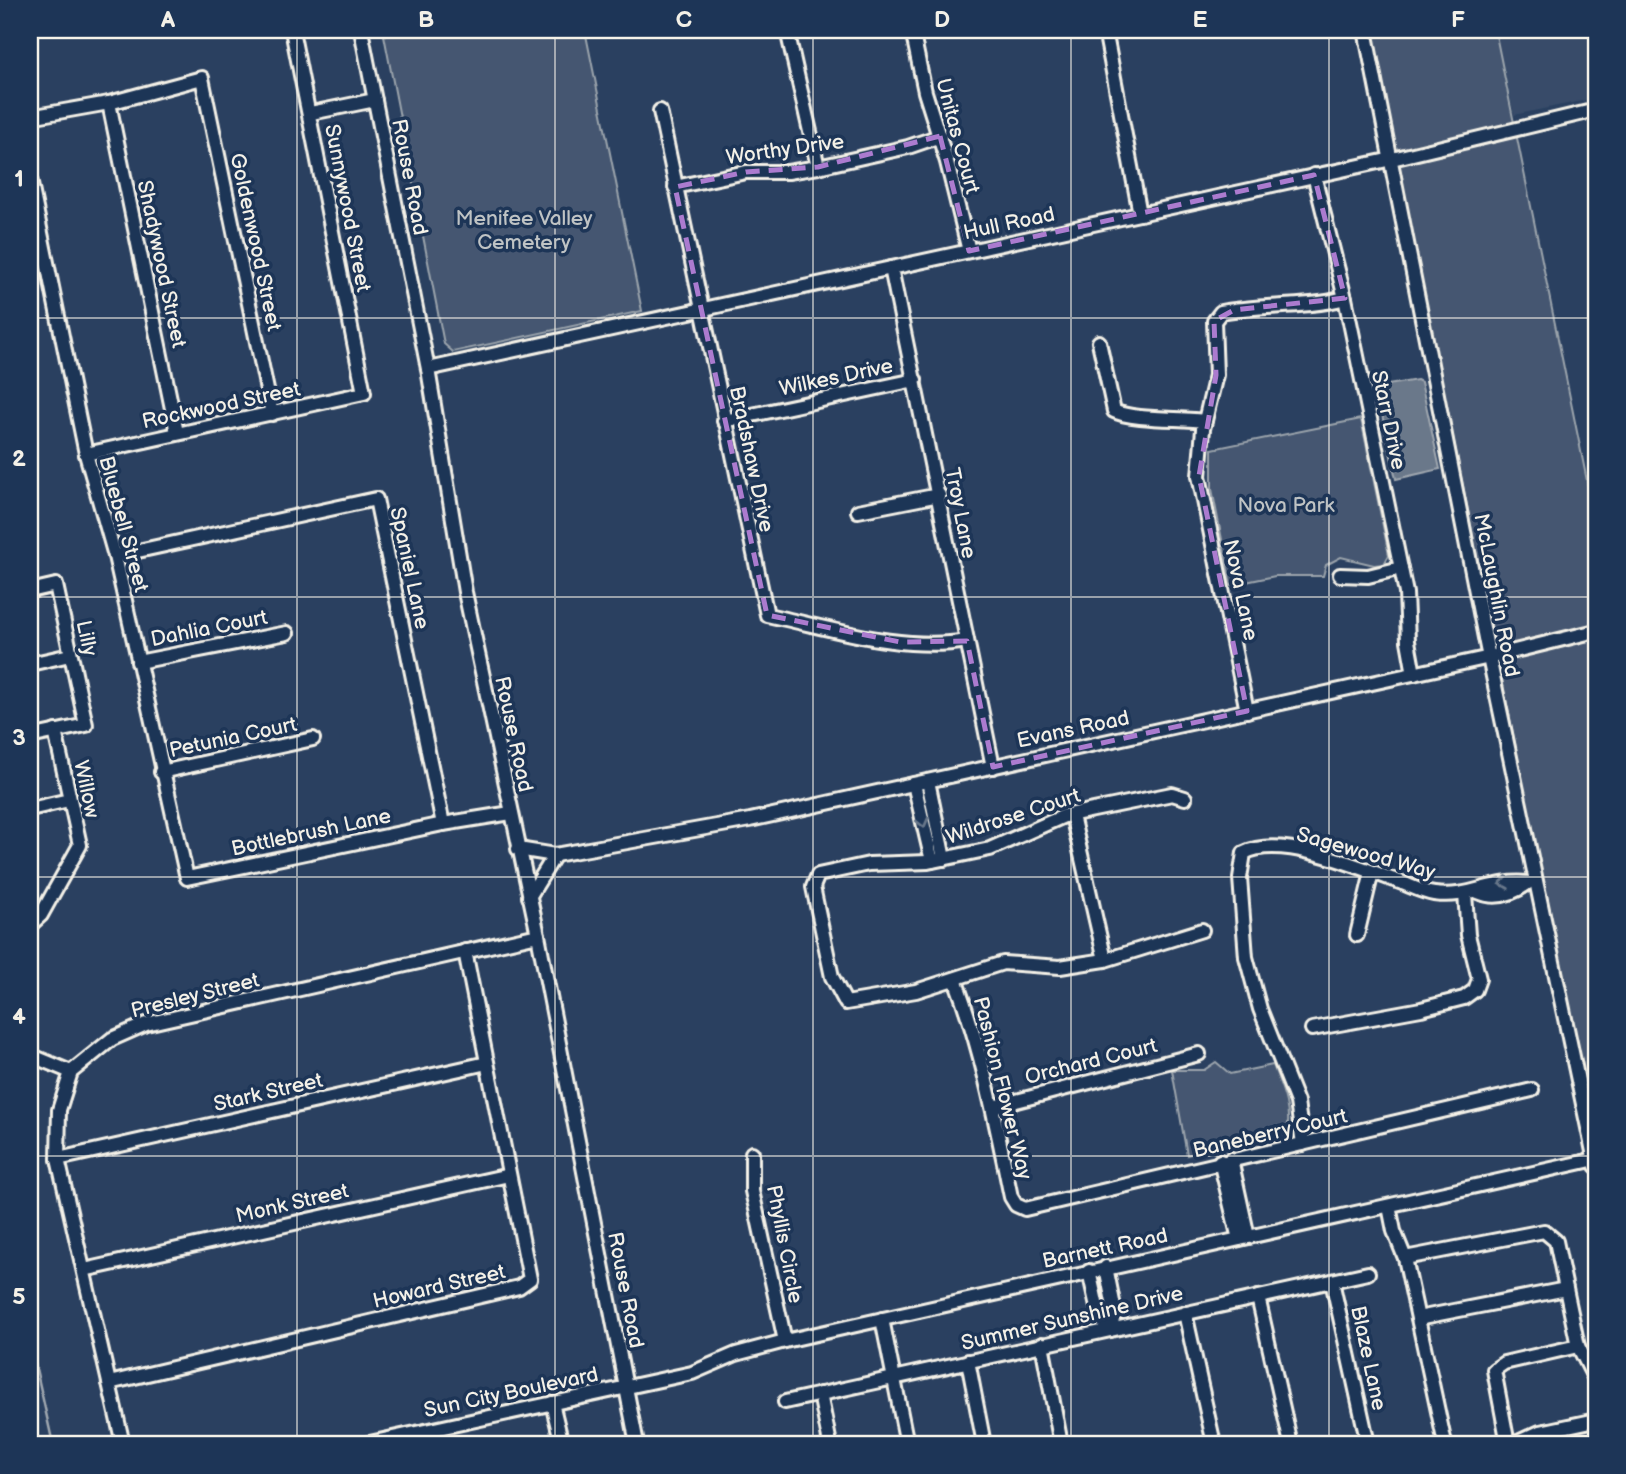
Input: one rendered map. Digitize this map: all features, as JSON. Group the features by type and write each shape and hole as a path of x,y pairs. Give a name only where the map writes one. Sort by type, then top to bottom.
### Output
{"street":[{"name":"Sunnywood Street","path":"292,30 311,113 364,393"},
{"name":"Rouse Road","path":"361,30 428,369 465,592 538,935 637,1444"},
{"path":"787,30 818,167"},
{"name":"Unitas Court","path":"912,30 925,92 940,136 969,251"},
{"path":"1105,30 1140,214"},
{"name":"McLaughlin Road","path":"1365,30 1532,882 1596,1162"},
{"name":"Goldenwood Street","path":"109,103 202,78 272,414"},
{"path":"311,113 375,100"},
{"path":"30,117 109,103"},
{"name":"Shadywood Street","path":"109,103 177,433"},
{"name":"Hull Road","path":"428,369 1391,159 1596,110"},
{"name":"Bradshaw Drive","path":"660,111 767,615 900,642 949,645 967,642"},
{"name":"Worthy Drive","path":"675,187 746,172 788,172 818,167 940,136"},
{"name":"Starr Drive","path":"1314,176 1345,298 1401,568 1414,674"},
{"name":"Bluebell Street","path":"30,179 86,454 115,556 161,772 187,878"},
{"name":"Troy Lane","path":"891,268 993,767"},
{"name":"Nova Lane","path":"1247,711 1199,476 1205,421 1216,375 1214,321 1221,312 1327,303 1345,298"},
{"path":"1098,342 1114,411 1125,417 1165,416 1205,421"},
{"name":"Wilkes Drive","path":"724,421 915,380"},
{"name":"Rockwood Street","path":"86,454 364,393"},
{"path":"858,511 939,495"},
{"name":"Spaniel Lane","path":"115,556 376,499 443,824"},
{"path":"1340,575 1368,576 1401,568"},
{"name":"Lilly","path":"30,591 56,585 86,725 55,731"},
{"name":"Evans Road","path":"518,849 555,855 750,820 1414,674 1596,631"},
{"name":"Dahlia Court","path":"138,662 287,633"},
{"path":"30,664 70,655"},
{"path":"30,737 55,731"},
{"name":"Willow","path":"30,925 41,915 80,845 55,731"},
{"name":"Petunia Court","path":"161,772 313,739"},
{"path":"928,781 938,860"},
{"path":"914,784 938,860"},
{"name":"Wildrose Court","path":"955,979 916,991 845,1003 832,977 814,881 826,872 852,867 938,860 990,849 1072,815 1172,794 1185,797"},
{"path":"30,809 69,800"},
{"name":"Bottlebrush Lane","path":"187,878 443,824 511,813"},
{"path":"1072,815 1105,960"},
{"name":"Sagewood Way","path":"1303,1143 1297,1102 1260,1009 1246,957 1240,878 1244,853 1259,847 1298,849 1433,894 1478,892 1489,897 1516,892 1532,882"},
{"path":"529,897 555,855"},
{"path":"1357,935 1372,872"},
{"path":"1312,1029 1421,1009 1464,998 1475,990 1479,979 1468,934 1465,894"},
{"path":"955,979 1003,963 1060,967 1105,960 1202,930"},
{"name":"Presley Street","path":"71,1072 112,1039 146,1024 538,935"},
{"name":"Howard Street","path":"109,1382 519,1287 530,1279 465,951"},
{"name":"Pashion Flower Way","path":"955,979 968,1012 993,1107 1010,1198 1016,1205"},
{"name":"Orchard Court","path":"993,1107 1199,1054"},
{"path":"30,1055 71,1072 59,1110 58,1159 123,1444"},
{"name":"Stark Street","path":"58,1159 487,1063"},
{"name":"Baneberry Court","path":"1016,1205 1025,1209 1226,1160 1303,1143 1320,1142 1532,1090"},
{"name":"Phyllis Circle","path":"752,1153 752,1191 785,1340"},
{"path":"1226,1160 1244,1238"},
{"name":"Barnett Road","path":"625,1387 692,1373 736,1354 785,1340 1106,1267 1596,1162"},
{"name":"Monk Street","path":"84,1270 509,1175"},
{"path":"1389,1206 1394,1231 1405,1258 1445,1444"},
{"path":"1405,1258 1545,1231 1552,1234 1556,1241 1578,1346 1596,1381"},
{"path":"1106,1267 1115,1312 1110,1329"},
{"path":"1089,1271 1099,1316 1110,1329"},
{"name":"Summer Sunshine Drive","path":"785,1402 1368,1273"},
{"name":"Blaze Lane","path":"1332,1280 1368,1444"},
{"path":"1418,1318 1566,1289"},
{"path":"1258,1297 1291,1444"},
{"path":"1185,1313 1214,1444"},
{"path":"882,1319 907,1444"},
{"path":"1042,1345 1062,1444"},
{"path":"1508,1444 1494,1370 1504,1363 1578,1346"},
{"path":"968,1361 984,1444"},
{"name":"Sun City Boulevard","path":"365,1444 625,1387"},
{"path":"820,1394 830,1444"},
{"path":"552,1403 562,1444"},
{"path":"1514,1444 1540,1432 1596,1420"}],"highlighted area":[{"path":"940,136 969,251 1314,175 1345,298 1234,310 1214,321 1216,375 1199,476 1247,711 993,767 967,641 900,642 767,615 675,187 746,172 818,167"}],"shaded area":[{"path":"1495,30 1596,30 1596,98 1514,115"},
{"path":"1417,380 1421,382 1440,469 1396,479 1376,387"}],"green space":[{"name":"Menifee Valley Cemetery","path":"383,30 585,30 642,311 453,352 444,344"},
{"path":"1371,30 1495,30 1596,525 1596,1145"},
{"name":"Nova Park","path":"1361,419 1389,555 1384,564 1374,565 1341,557 1326,565 1323,576 1275,576 1231,585 1212,489 1212,449"},
{"path":"1216,1062 1230,1074 1273,1065 1287,1105 1287,1130 1187,1155 1172,1070 1204,1070"}],"waterway":[{"path":"30,1342 53,1444"}]}
